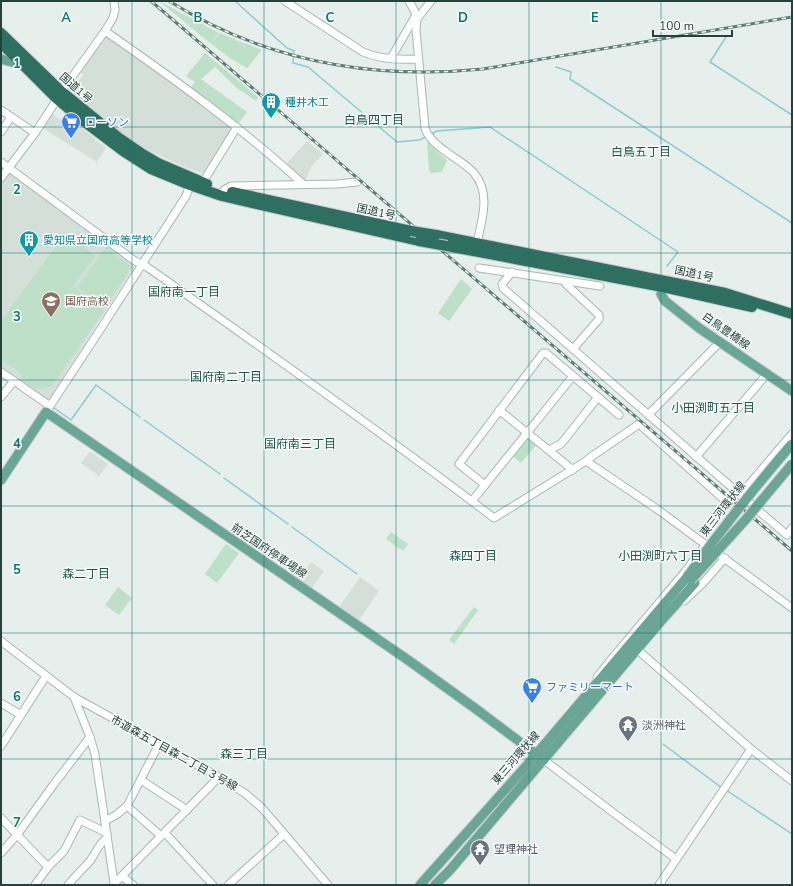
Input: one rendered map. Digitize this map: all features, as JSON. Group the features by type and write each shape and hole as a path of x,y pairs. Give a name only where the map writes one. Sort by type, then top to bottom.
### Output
{"highway":[{"name":"国道1号","path":"1,33 20,57"},
{"name":"国道1号","path":"1,43 20,57 60,95 141,153 191,182 244,202 419,241 447,246 476,246"},
{"name":"国道1号","path":"191,182 203,182 224,190 411,231 436,235 476,246 664,283 725,293 792,314"},
{"name":"国道1号","path":"664,283 763,310 792,320"}],"main road":[{"path":"1,59 12,62 20,57"},
{"name":"白鳥豊橋線","path":"664,283 661,294 666,301 699,328 792,391"},
{"path":"1,480 48,409"},
{"name":"前芝国府停車場線","path":"48,409 408,660 544,760"},
{"name":"東三河環状線","path":"691,580 714,540 748,495 792,444"},
{"name":"東三河環状線","path":"420,885 536,754 589,691 635,649 657,618 747,518 792,464"},
{"name":"東三河環状線","path":"435,885 450,870 544,760 691,580 763,508 792,474"}],"street":[{"path":"1,178 35,133 105,31 113,18 115,10 114,1"},
{"path":"285,1 296,4 363,52 370,55 404,60 418,59"},
{"path":"408,1 417,17 416,30 418,59 425,128 427,134 437,145 470,169 477,177 483,188 485,199 476,246"},
{"path":"391,58 417,17 431,1"},
{"path":"105,31 237,127 261,146 303,184"},
{"path":"1,110 35,133"},
{"path":"1,132 11,117"},
{"path":"203,182 237,127"},
{"path":"1,162 115,246 358,417 494,518 573,470 639,424 730,505"},
{"path":"1,372 48,409 186,196 191,182"},
{"path":"224,190 231,186 337,184 357,182"},
{"path":"479,268 600,286"},
{"path":"512,272 502,284 503,288 602,376 790,537 792,528"},
{"path":"564,281 599,315 599,318 573,349"},
{"path":"648,415 720,342"},
{"path":"485,485 459,464 543,353 546,353 619,415"},
{"path":"696,457 767,374"},
{"path":"472,501 573,376"},
{"path":"1,397 14,381"},
{"path":"549,450 561,444 598,397"},
{"path":"499,410 573,470"},
{"path":"740,495 792,434"},
{"path":"586,461 657,509 792,608"},
{"path":"589,691 600,673 684,573 706,544"},
{"path":"725,558 703,583 635,649 751,749 792,781"},
{"name":"市道森五丁目森二丁目３号線","path":"1,641 74,697 219,777 253,799 328,885"},
{"path":"1,746 46,676"},
{"path":"74,697 96,754 114,884"},
{"path":"1,703 21,715"},
{"path":"1,853 90,737"},
{"path":"105,821 116,815 127,806 159,744"},
{"path":"659,885 751,749"},
{"path":"544,760 676,859"},
{"path":"114,884 219,777"},
{"path":"141,780 187,810"},
{"path":"127,806 163,834 213,885"},
{"path":"1,818 48,867"},
{"path":"37,884 48,867 64,851 80,820 107,835"},
{"path":"228,885 283,834"},
{"path":"68,885 89,862 107,835"},
{"path":"122,876 133,885"}],"shaded area":[{"path":"106,34 235,127 205,174 182,166 138,145 121,134 86,106 73,93 72,90 83,75 80,71"},
{"path":"51,111 59,120 62,117 65,120 68,117 106,148 97,162 41,127"},
{"path":"307,141 323,154 311,167 305,182 285,165"},
{"name":"国府高校","path":"10,171 133,263 134,267 48,401 1,369 1,183"},
{"path":"90,451 108,464 99,476 81,463"},
{"path":"311,562 324,571 312,588 299,578"},
{"path":"360,577 379,591 359,620 340,606"}],"green space":[{"path":"159,1 219,33 210,43"},
{"path":"220,33 241,42 247,51 242,42 262,50 247,68 231,59 210,43"},
{"path":"205,53 258,97 256,101 237,88 215,67 201,79 247,112 238,124 189,89 195,82 186,76"},
{"path":"427,141 447,160 442,172 430,173"},
{"path":"65,234 96,256 73,286 105,310 52,386 37,389 21,380 22,374 1,359 1,321"},
{"path":"106,247 132,267 105,307 77,287"},
{"path":"461,279 472,289 449,321 438,313"},
{"path":"528,435 538,443 521,463 512,456"},
{"path":"391,532 408,544 403,551 386,539"},
{"path":"226,544 239,553 217,583 205,574"},
{"path":"118,587 132,598 119,615 105,605"},
{"path":"474,607 478,610 454,644 449,640"}],"waterway":[{"path":"235,1 287,48 294,51 293,63 308,67 397,142 419,140 426,137"},
{"path":"726,37 710,62 792,115"},
{"path":"556,67 571,72 570,79 792,223"},
{"path":"431,134 437,131 490,127 678,252 667,266"},
{"path":"54,408 71,420 96,385 140,417"},
{"path":"144,420 220,474"},
{"path":"224,478 288,524"},
{"path":"292,527 357,574"},
{"path":"663,744 722,788"},
{"path":"726,790 792,834"}],"railway":[{"path":"151,1 792,551"},
{"path":"169,1 206,22 281,52 320,62 360,68 401,71 442,72 483,69 792,17"}],"place":[{"name":"種井木工","path":"271,119"},
{"name":"ローソン","path":"71,139"},
{"name":"愛知県立国府高等学校","path":"29,257"},
{"name":"国府高校","path":"51,318"},
{"name":"ファミリーマート","path":"532,704"},
{"name":"淡洲神社","path":"628,742"},
{"name":"望理神社","path":"480,866"}],"district":[{"name":"白鳥四丁目","path":"374,120"},
{"name":"白鳥五丁目","path":"641,152"},
{"name":"国府南一丁目","path":"184,292"},
{"name":"国府南二丁目","path":"226,377"},
{"name":"小田渕町五丁目","path":"713,408"},
{"name":"国府南三丁目","path":"300,444"},
{"name":"森四丁目","path":"473,556"},
{"name":"小田渕町六丁目","path":"660,556"},
{"name":"森二丁目","path":"86,574"},
{"name":"森三丁目","path":"244,754"}]}
